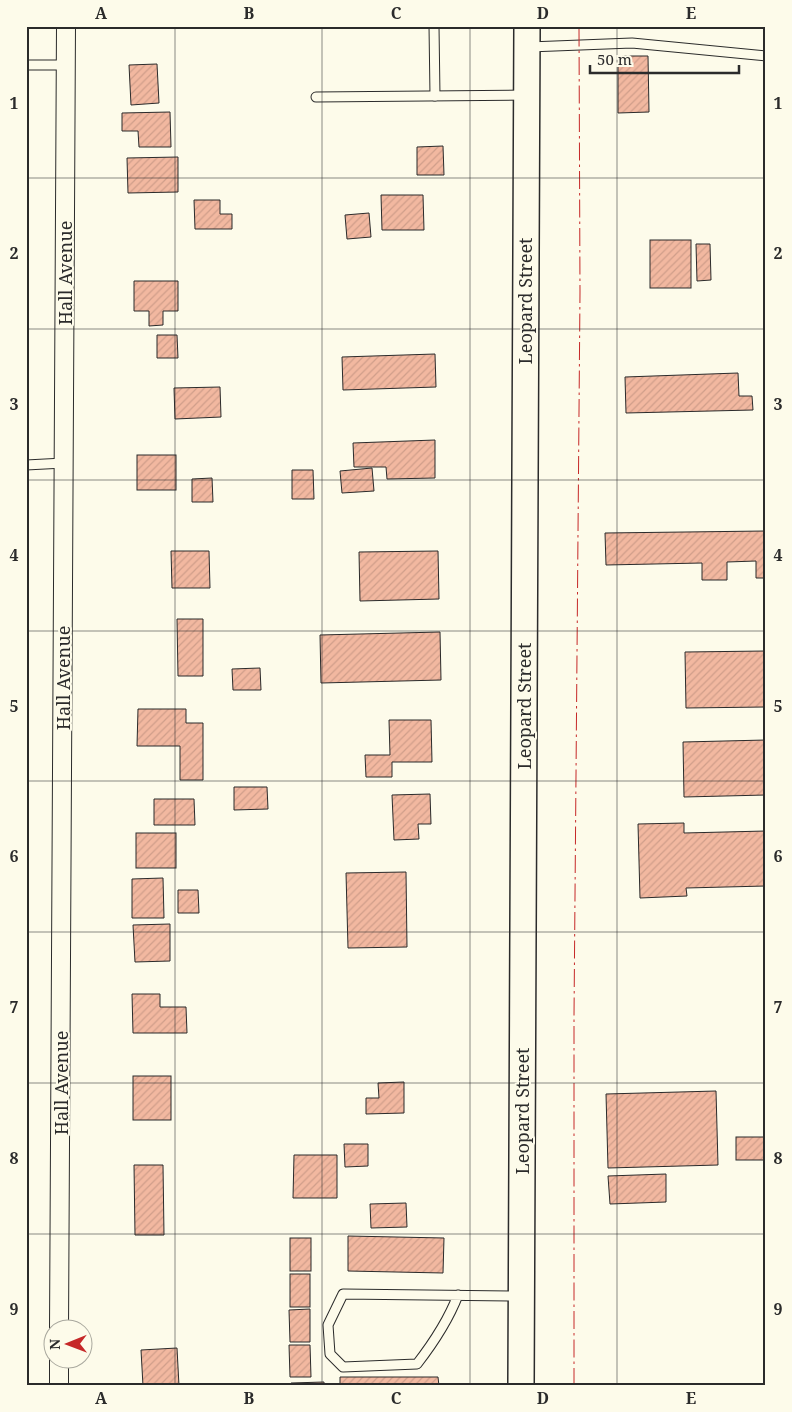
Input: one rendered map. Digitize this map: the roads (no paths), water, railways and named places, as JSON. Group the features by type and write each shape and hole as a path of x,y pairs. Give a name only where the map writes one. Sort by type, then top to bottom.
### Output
{"main road":[{"name":"Leopard Street","path":"521,1386 527,36"}],"street":[{"name":"Hall Avenue","path":"59,1320 66,26"},
{"path":"59,1370 59,1386"}],"lane":[{"path":"434,26 435,96"},
{"path":"527,36 632,43 766,56"},
{"path":"26,65 66,65"},
{"path":"316,97 526,95"},
{"path":"26,465 64,463"},
{"path":"458,1295 451,1313 434,1343 417,1364 343,1367 330,1354 328,1325 343,1294 458,1295 521,1296"}]}
